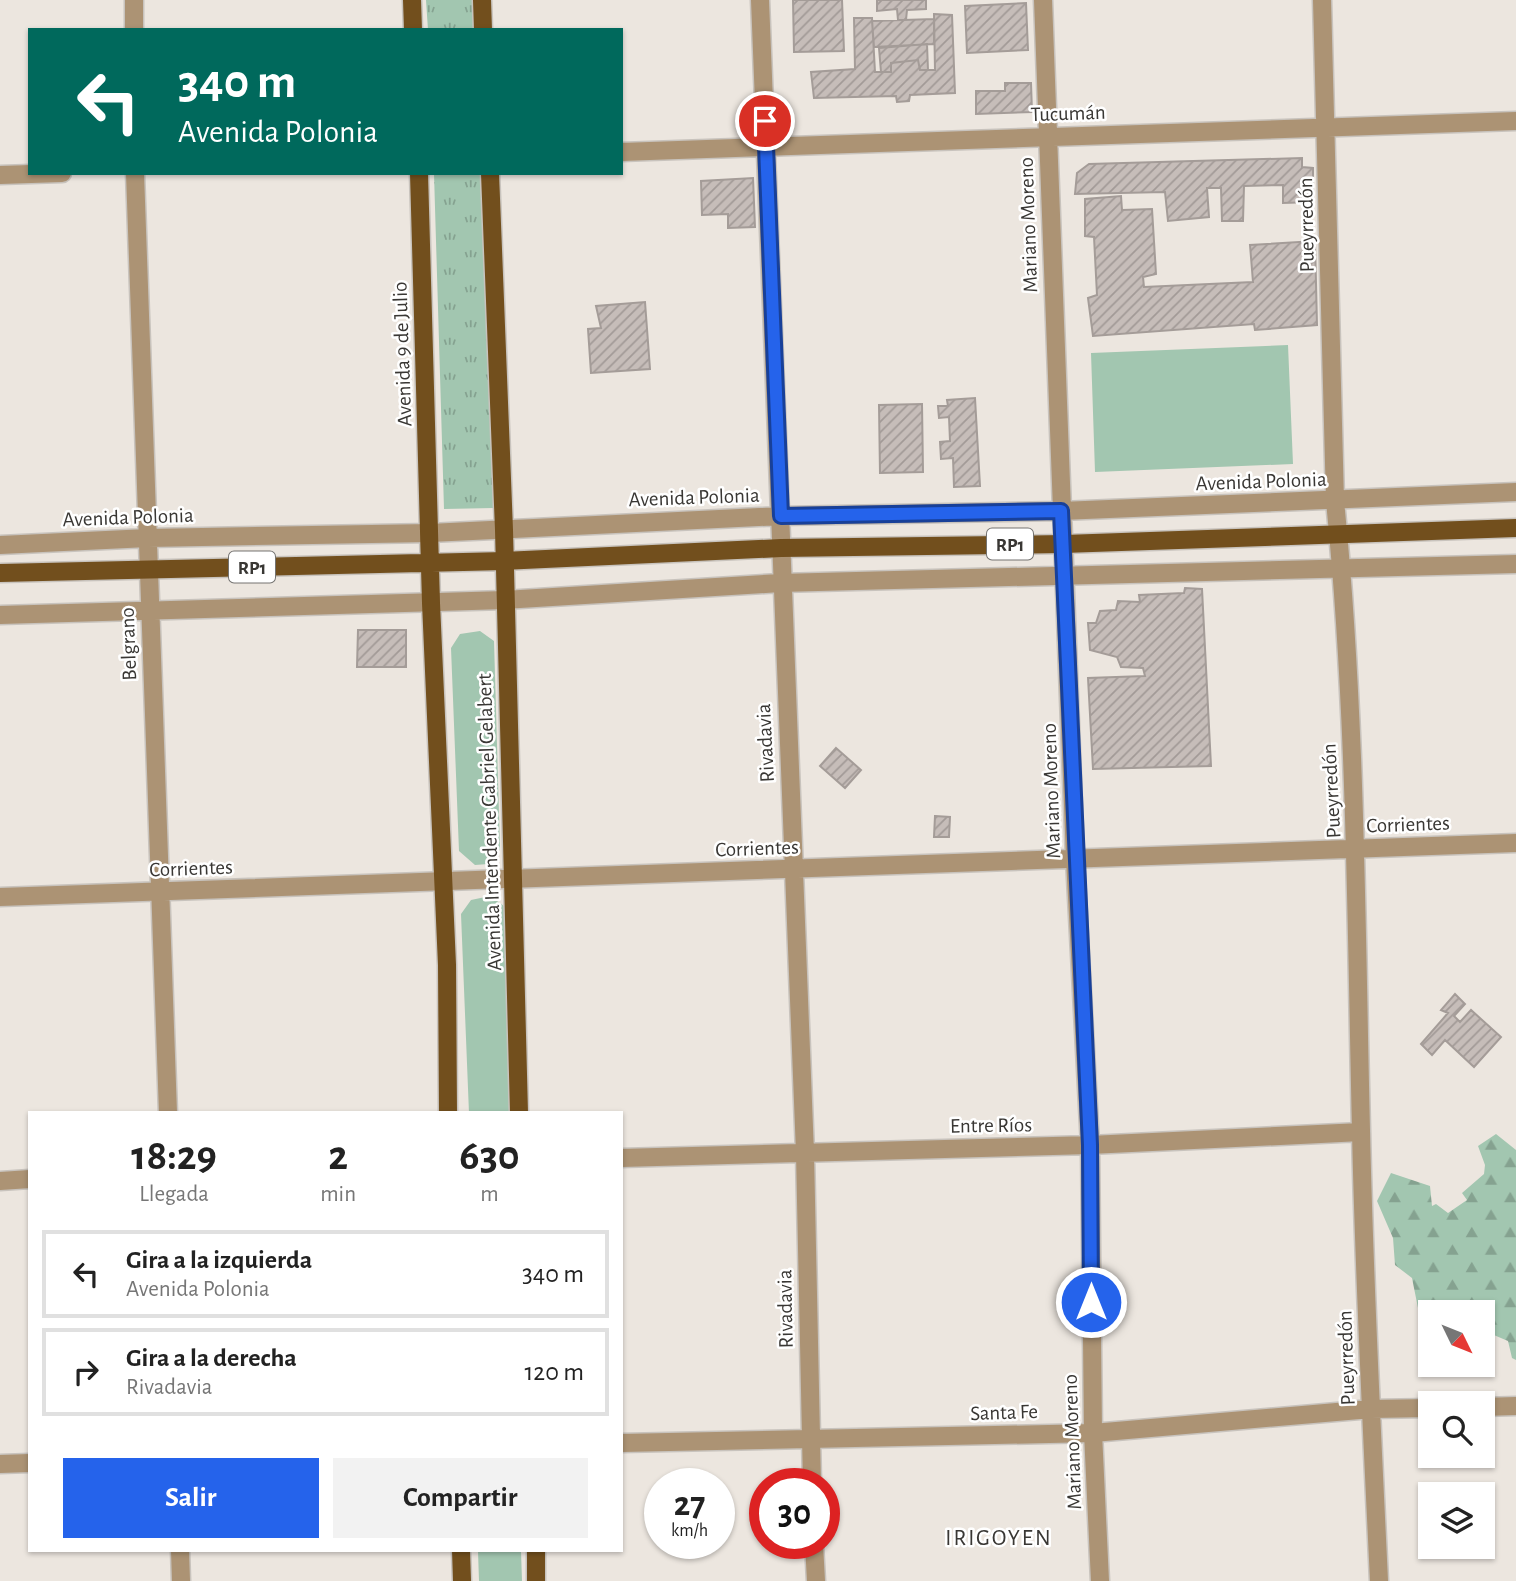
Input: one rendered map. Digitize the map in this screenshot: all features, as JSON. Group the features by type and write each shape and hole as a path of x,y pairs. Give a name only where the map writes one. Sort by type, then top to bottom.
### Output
{"main road":[{"path":"412,0 413,28"},
{"path":"482,0 483,28"},
{"name":"Avenida 9 de Julio","path":"419,175 430,533"},
{"path":"489,175 504,530"},
{"name":"RP1","path":"0,573 505,561 781,548 1064,544 1516,528"},
{"name":"Avenida Intendente Gabriel Gelabert","path":"504,530 519,1111"},
{"path":"430,533 445,883 448,1111"},
{"path":"461,1552 462,1581"},
{"path":"536,1552 536,1581"}],"street":[{"path":"134,0 134,28"},
{"name":"Rivadavia","path":"760,0 781,516 780,583 805,1153 811,1468"},
{"name":"Mariano Moreno","path":"1043,0 1075,859 1090,1145 1093,1433 1100,1581"},
{"name":"Pueyrredón","path":"1322,0 1335,500 1342,568 1357,849 1361,1132 1379,1581"},
{"name":"Tucumán","path":"623,152 1516,121"},
{"path":"0,175 28,174"},
{"name":"Belgrano","path":"135,175 168,1111"},
{"name":"Avenida Polonia","path":"0,545 148,538 430,533 781,516 1061,511 1516,492"},
{"path":"0,615 505,600 780,583 1516,565"},
{"name":"Corrientes","path":"0,897 1516,843"},
{"name":"Entre Ríos","path":"623,1158 1090,1145 1361,1132"},
{"path":"0,1181 28,1179"},
{"path":"1495,1407 1516,1406"},
{"name":"Santa Fe","path":"623,1444 1093,1433 1371,1409 1418,1408"},
{"path":"0,1464 28,1463"},
{"path":"180,1552 181,1581"},
{"path":"815,1559 816,1581"}],"green space":[{"path":"426,0 473,0 475,28 428,28"},
{"path":"434,175 480,175 494,508 444,509"},
{"path":"1288,345 1293,464 1095,472 1091,353"},
{"path":"480,631 494,641 500,849 488,864 475,865 459,851 451,648 460,634"},
{"path":"490,896 504,906 510,1111 469,1111 461,914 471,900"},
{"path":"1496,1134 1516,1150 1516,1360 1512,1358 1508,1341 1495,1336 1495,1300 1418,1300 1418,1308 1412,1278 1395,1265 1393,1238 1377,1201 1391,1173 1430,1186 1432,1206 1436,1204 1448,1213 1467,1200 1462,1193 1484,1174 1485,1165 1478,1146"},
{"path":"478,1552 521,1552 522,1581 479,1581"}],"building":[{"path":"793,0 842,0 844,51 794,52"},
{"path":"877,0 926,0 926,9 907,10 906,20 898,20 897,9 877,11"},
{"path":"1026,3 1028,50 967,53 965,6"},
{"path":"934,14 952,15 955,93 910,95 909,101 897,102 896,96 814,98 811,72 855,69 854,18 872,18 875,72 891,72 891,63 918,60 920,70 935,70"},
{"path":"934,19 934,44 874,47 872,21"},
{"path":"927,44 928,70 920,70 918,60 891,63 891,72 881,72 879,48"},
{"path":"1005,83 1031,83 1032,112 976,114 976,91 1005,91"},
{"path":"1302,158 1302,167 1313,168 1313,202 1283,203 1283,185 1244,186 1243,221 1222,221 1221,188 1207,188 1209,217 1168,221 1165,192 1075,194 1077,173 1089,164"},
{"path":"753,178 755,227 728,228 728,214 702,215 701,181"},
{"path":"1121,196 1122,210 1152,209 1156,274 1143,277 1144,287 1253,282 1250,245 1315,241 1317,325 1255,330 1254,324 1093,336 1088,298 1097,295 1094,237 1085,236 1085,199"},
{"path":"645,302 650,369 591,373 588,329 601,328 596,306"},
{"path":"975,398 980,486 954,487 953,458 941,459 940,442 950,441 949,417 939,418 938,406 948,406 947,400"},
{"path":"922,404 923,472 880,473 879,405"},
{"path":"1185,588 1202,589 1211,766 1093,769 1088,678 1145,676 1143,668 1121,667 1117,657 1090,650 1088,623 1096,623 1100,611 1116,610 1118,601 1140,602 1139,595 1184,593"},
{"path":"358,630 406,630 406,667 357,667"},
{"path":"836,748 861,770 845,788 820,766"},
{"path":"935,816 950,817 949,837 934,837"},
{"path":"1455,994 1465,1004 1454,1016 1460,1022 1471,1010 1501,1037 1474,1067 1445,1040 1432,1055 1421,1044 1448,1013 1441,1010"}],"district":[{"name":"IRIGOYEN","path":"999,1537"}],"route":[{"path":"765,121 781,516 1061,511 1090,1145 1091,1302"}]}
